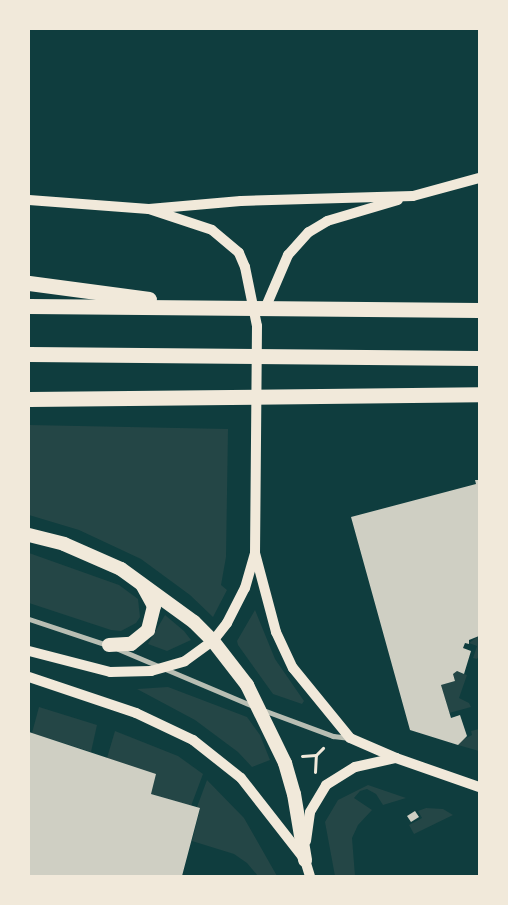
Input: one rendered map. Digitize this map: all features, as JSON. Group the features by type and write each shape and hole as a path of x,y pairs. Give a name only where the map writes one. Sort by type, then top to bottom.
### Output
{"highway":[{"path":"29,283 210,307"},
{"path":"29,306 479,310"},
{"path":"29,354 479,358"},
{"path":"29,399 479,394"},
{"path":"29,535 94,556 140,581 194,622 213,642 247,685 284,763 294,794 305,860"},
{"path":"109,646 131,644 148,630 154,606 140,581"}],"main road":[{"path":"257,326 288,255 309,232 328,221 479,178"},
{"path":"29,200 148,208 241,201 413,196"},
{"path":"148,208 212,230 234,247 245,267 257,326 256,553 276,632 294,668 350,738 396,758 479,787"},
{"path":"29,651 110,672 133,674 165,668 185,661 213,642 236,607 256,553"},
{"path":"29,678 107,703 193,740 241,778 305,860 310,876"},
{"path":"305,860 310,812 326,785 355,768 396,758"}],"street":[{"path":"29,619 109,646 260,709 333,736 350,738"}],"path":[{"path":"302,756 316,755 323,748"},
{"path":"315,776 316,755"}],"shaded area":[{"path":"29,425 228,429 226,557 221,585 227,590 213,617 190,595 141,559 79,530 29,515"},
{"path":"29,553 119,585 138,599 140,617 136,623 121,631 111,630 29,603"},
{"path":"255,610 275,659 304,701 302,704 273,694 238,645 237,641"},
{"path":"165,615 184,631 191,640 167,651 148,644"},
{"path":"479,636 479,656 477,659 473,658 477,646 469,643"},
{"path":"457,671 467,675 459,698 469,703 471,707 449,713 441,685 455,681 453,674"},
{"path":"168,687 247,717 260,735 270,760 252,767 238,752 195,720 137,689"},
{"path":"39,707 97,725 91,752 32,733"},
{"path":"479,729 479,751 458,745 460,741 472,735 471,731"},
{"path":"115,731 178,756 203,774 191,806 151,794 107,758"},
{"path":"207,780 244,818 277,876 258,876 247,863 234,854 192,841 200,809 197,807"},
{"path":"368,785 406,798 383,805 376,794 367,789 360,791 354,798 372,810 358,825 352,838 355,876 335,876 325,822 338,800"},
{"path":"426,808 443,809 453,815 414,834 409,825 422,818 418,811"}],"building":[{"path":"475,480 479,480 479,636 469,640 469,644 465,643 463,648 471,651 464,674 457,671 453,674 455,681 441,685 451,718 460,715 467,736 458,745 410,730 351,517 476,484"},
{"path":"29,732 156,774 151,794 200,808 182,876 29,876"},
{"path":"415,811 419,817 411,822 407,816"}]}
